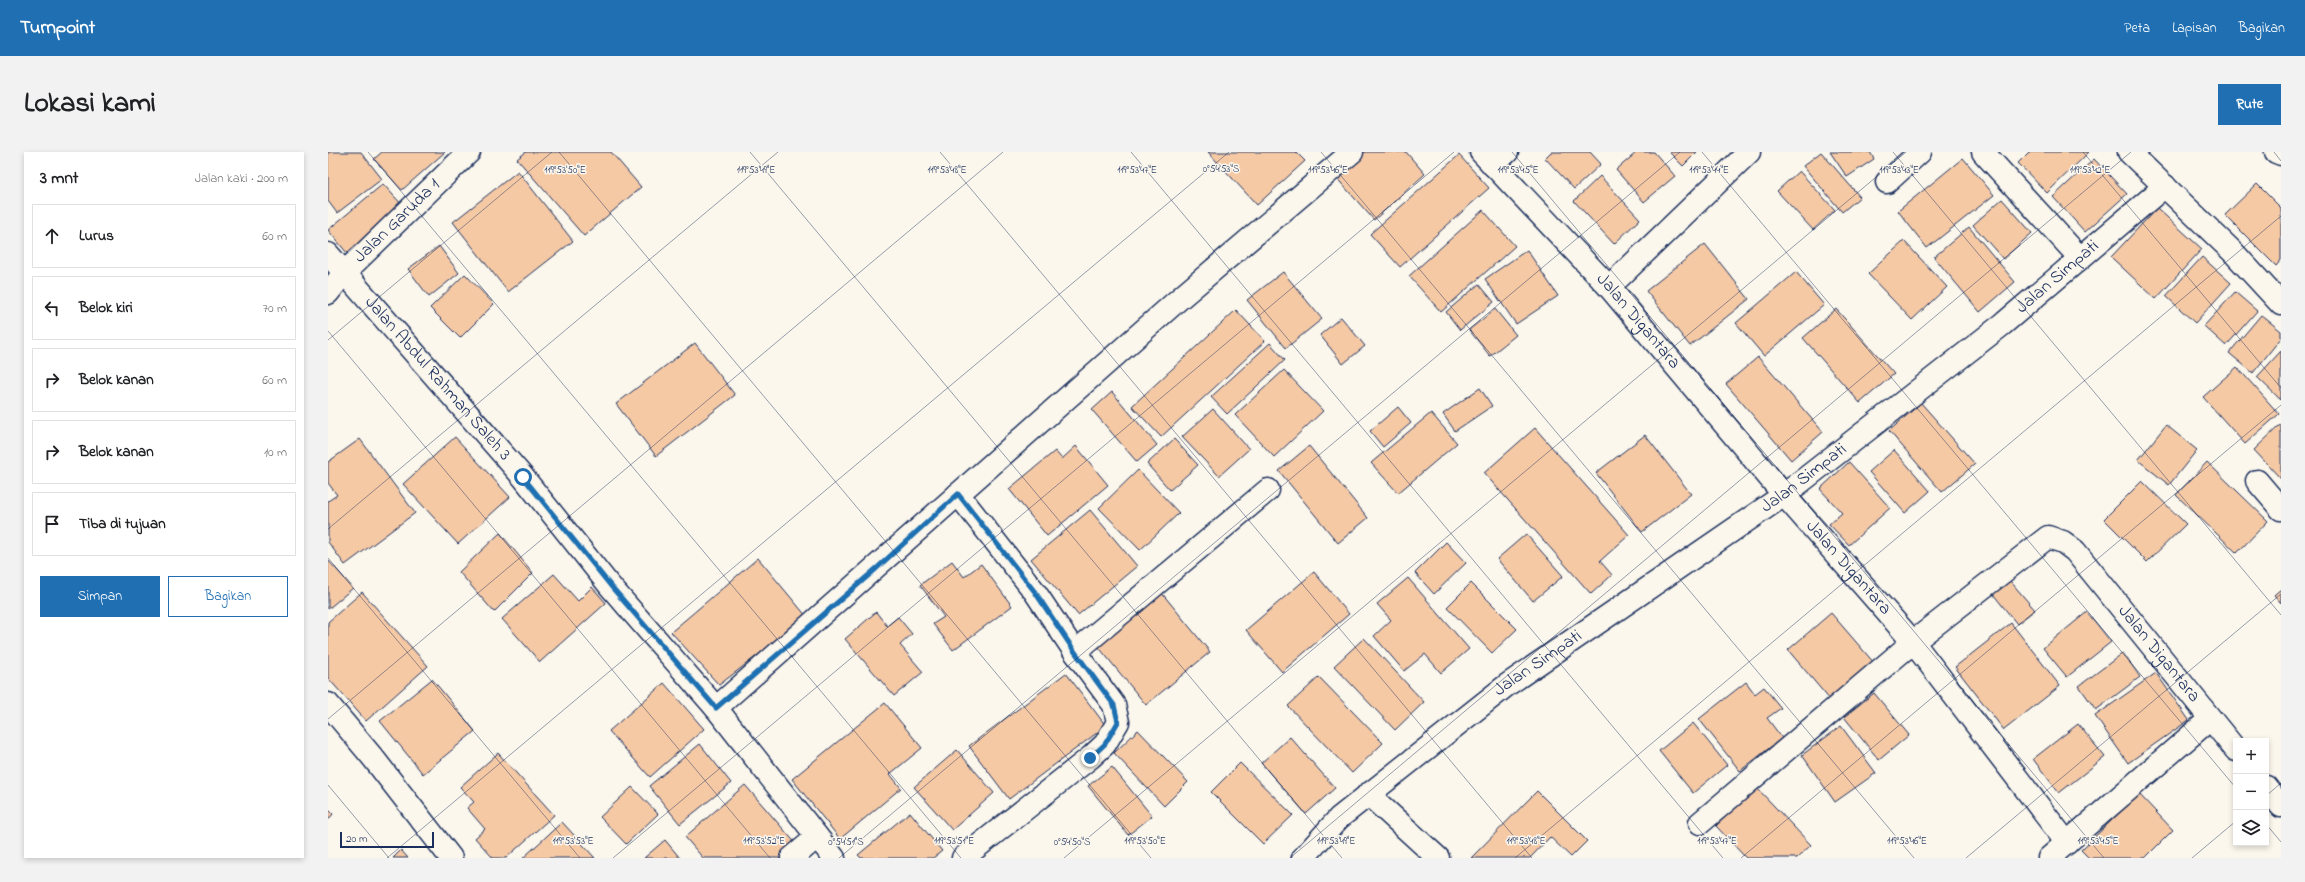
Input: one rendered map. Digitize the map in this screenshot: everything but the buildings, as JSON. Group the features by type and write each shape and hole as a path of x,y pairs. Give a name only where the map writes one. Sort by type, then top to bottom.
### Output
{"street":[{"name":"Jalan Garuda 1","path":"328,293 344,273 469,152"},
{"path":"716,708 877,568 958,494 1178,300 1352,152"},
{"path":"1609,287 1749,152"},
{"path":"1887,182 1920,152"},
{"path":"1983,152 2080,258"},
{"path":"2129,152 2233,252 2281,304"},
{"path":"2276,152 2281,154"},
{"name":"Jalan Digantara","path":"1494,156 1609,287 1784,495 1913,642 2048,537 2063,542 2075,551 2233,746"},
{"name":"Jalan Simpati","path":"1303,858 1339,818 1507,685 1784,495 2003,324 2165,186"},
{"name":"Jalan Abdul Rahman Saleh 3","path":"328,254 523,477 610,585 716,708 834,858"},
{"path":"2257,481 2281,509"},
{"path":"1075,652 1268,490"},
{"path":"958,494 1035,592 1075,652 1114,705 1118,722 1112,734 1090,758 963,858"},
{"path":"1700,823 1913,642 2067,843"},
{"path":"328,704 374,759 451,858"},
{"path":"2049,858 2210,719"},
{"path":"2269,791 2281,806"},
{"path":"1368,794 1438,858"},
{"path":"792,858 817,837"}],"route":[{"path":"523,477 610,585 716,708 877,568 958,494 1035,592 1075,652 1114,705 1118,722 1105,744 1090,758"}]}
